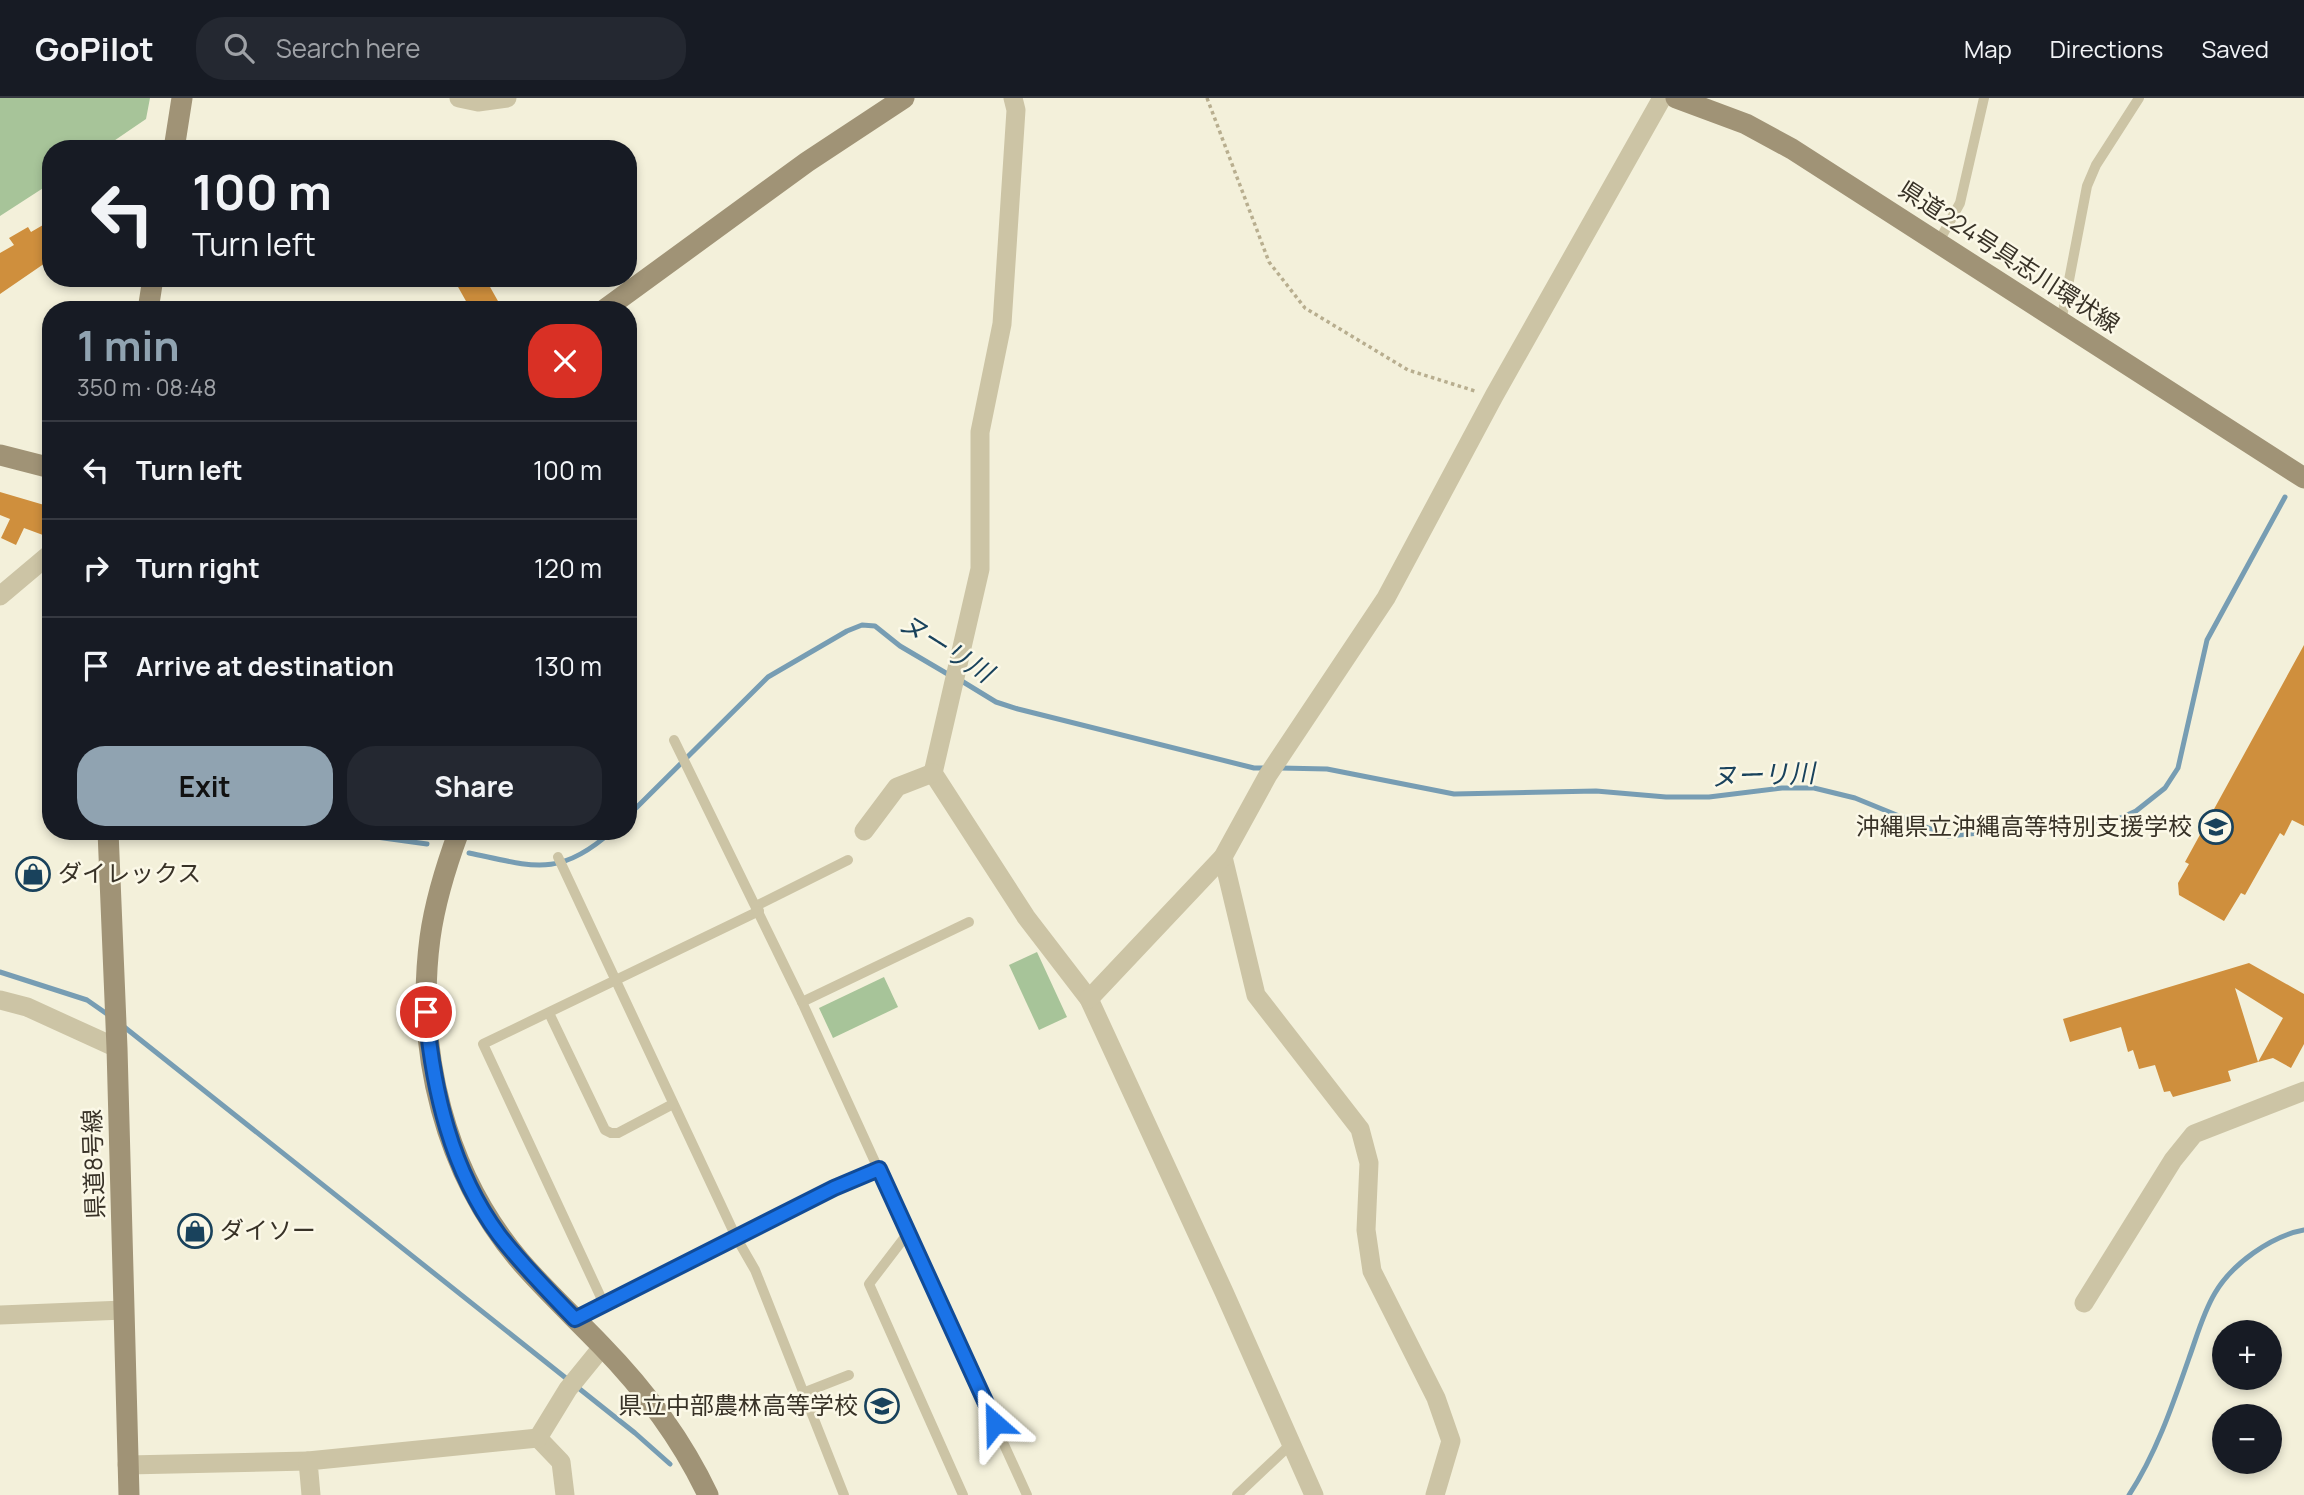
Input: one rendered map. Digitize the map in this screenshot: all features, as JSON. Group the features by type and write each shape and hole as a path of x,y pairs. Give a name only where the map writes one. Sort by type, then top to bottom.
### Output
{"main road":[{"path":"175,140 182,98"},
{"path":"637,286 807,162 904,98"},
{"name":"県道224号具志川環状線","path":"1676,98 1746,124 1792,149 2304,478"},
{"path":"616,301 636,287"},
{"path":"0,455 42,466"},
{"name":"県道8号線","path":"108,840 129,1495"},
{"path":"457,840 438,898 430,937 426,1012 437,1090 458,1161 475,1196 498,1233 521,1262 603,1346 642,1391 698,1474 708,1495"}],"street":[{"path":"459,98 478,102 507,98"},
{"path":"1013,98 1016,110 1002,324 979,432 980,569 933,773 1026,917 1088,999 1224,1292 1314,1495"},
{"path":"1088,999 1223,858 1269,775 1386,598 1494,396 1662,98"},
{"path":"0,596 42,561"},
{"path":"864,831 897,787 933,773"},
{"path":"1223,858 1256,995 1360,1129 1370,1163 1366,1230 1372,1271 1436,1398 1451,1441 1435,1495"},
{"path":"0,1000 27,1007 116,1045"},
{"path":"2084,1303 2173,1160 2194,1134 2304,1091"},
{"path":"0,1315 124,1310"},
{"path":"538,1438 568,1389 603,1346"},
{"path":"127,1465 308,1461 538,1438"},
{"path":"538,1438 561,1462 565,1495"},
{"path":"308,1461 311,1495"}],"lane":[{"path":"1938,243 1960,203 1984,98"},
{"path":"2061,322 2087,186 2096,165 2139,98"},
{"path":"674,740 802,1002 1027,1495"},
{"path":"558,857 736,1237 755,1270 844,1495"},
{"path":"604,1304 484,1044 616,981 848,860"},
{"path":"802,1002 969,922"},
{"path":"549,1013 606,1130 618,1133 673,1104"},
{"path":"575,1319 834,1188 879,1169"},
{"path":"908,1233 869,1284 963,1495"},
{"path":"803,1393 849,1376"},
{"path":"1237,1495 1291,1444"}],"path":[{"path":"1207,98 1269,262 1305,308 1408,370 1494,396"}],"green space":[{"path":"0,98 150,98 146,119 115,140 42,140 42,189 0,216"},
{"path":"1037,952 1067,1017 1039,1030 1009,965"},
{"path":"884,977 898,1007 833,1038 819,1008"}],"building":[{"path":"42,226 42,265 0,294 0,253 14,245 9,238 28,227 31,232"},
{"path":"458,287 490,287 498,301 466,301"},
{"path":"0,492 42,504 42,535 24,528 16,545 1,538 10,519 0,515"},
{"path":"2304,645 2304,826 2292,820 2284,836 2280,833 2245,895 2241,893 2224,921 2179,895 2178,883 2189,864 2185,862"},
{"path":"2249,963 2304,994 2304,1044 2291,1068 2273,1058 2228,1071 2231,1081 2173,1097 2170,1091 2164,1092 2155,1065 2139,1069 2133,1050 2128,1052 2121,1027 2070,1042 2063,1019","holes":["2235,988 2283,1018 2258,1062"]}],"waterway":[{"name":"ヌーリ川","path":"1280,768 1327,769 1454,794 1596,791 1666,797 1709,797 1782,788 1814,788 1855,798 1948,836 2116,820 2136,811 2165,788 2178,768 2207,640 2285,497"},
{"name":"ヌーリ川","path":"637,807 768,677 847,631 862,625 875,626 900,646 951,676"},
{"name":"ヌーリ川","path":"960,680 996,702 1018,709 1254,768 1265,768"},
{"name":"ヌーリ川","path":"398,840 427,844"},
{"name":"ヌーリ川","path":"469,853 510,862 544,865 576,857 601,840"},
{"path":"0,972 87,1000 110,1016"},
{"path":"123,1026 635,1433 670,1464"},
{"path":"2129,1495 2148,1463 2204,1317 2222,1282 2242,1262 2266,1245 2304,1230"}],"place":[{"name":"沖縄県立沖縄高等特別支援学校","path":"2216,827"},
{"name":"ダイレックス","path":"33,874"},
{"name":"ダイソー","path":"195,1231"},
{"name":"県立中部農林高等学校","path":"882,1406"}],"route":[{"path":"426,1012 437,1090 458,1161 475,1196 498,1233 521,1262 575,1319 834,1188 879,1169 995,1423"}]}
